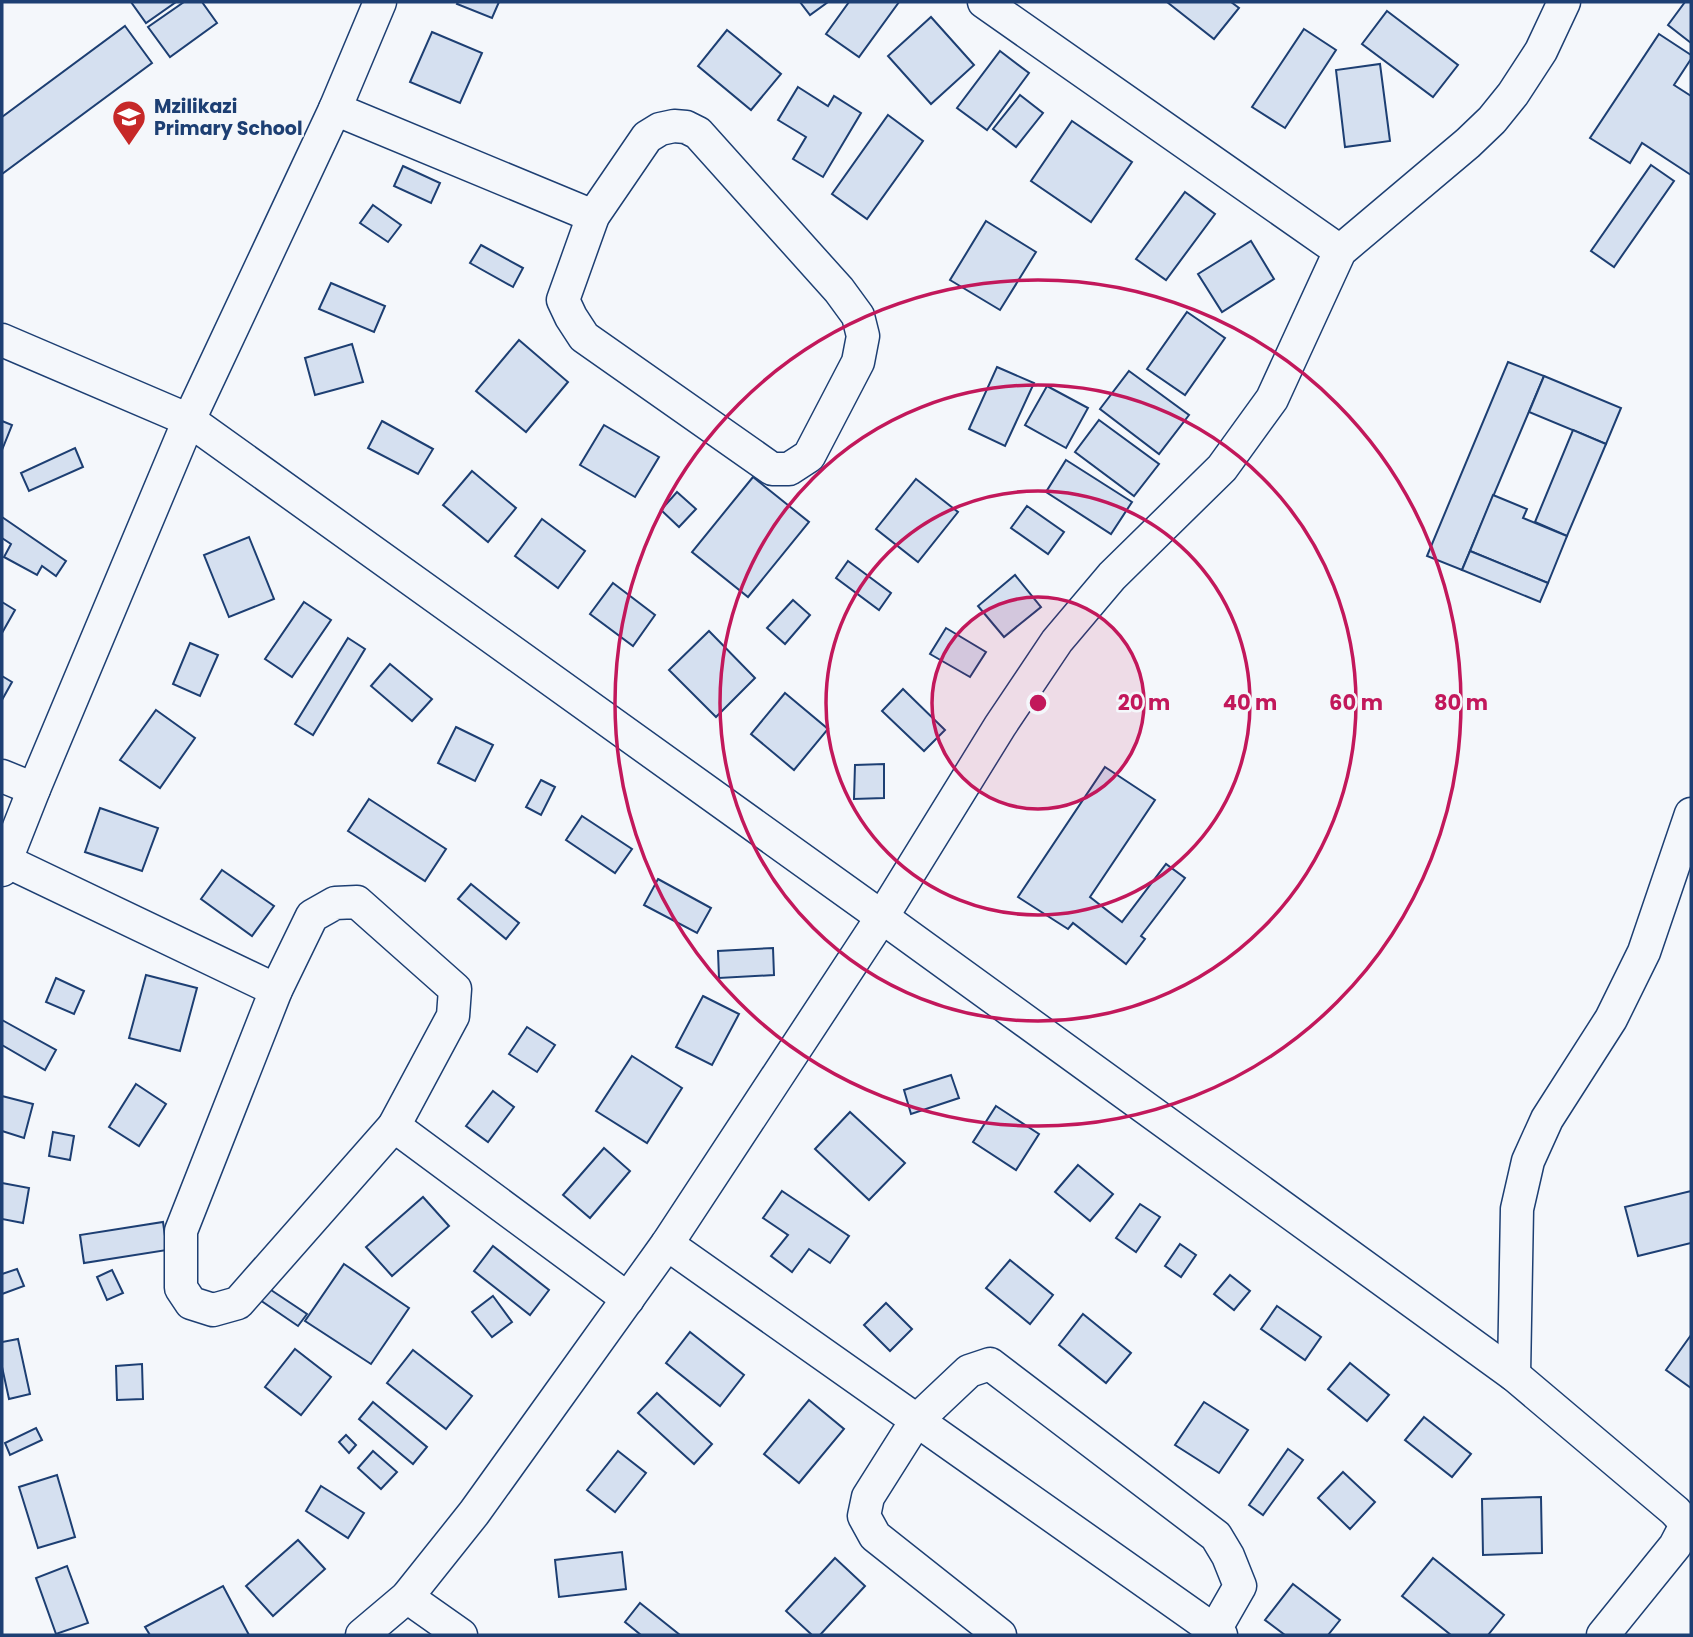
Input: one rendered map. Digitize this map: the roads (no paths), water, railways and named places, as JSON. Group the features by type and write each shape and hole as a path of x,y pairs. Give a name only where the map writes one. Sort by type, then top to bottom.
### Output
{"street":[{"path":"276,990 4,866 189,420 335,109 380,2"},
{"path":"984,2 1340,251"},
{"path":"362,1635 407,1597 474,1513 667,1244 883,917 1000,726 1056,641 1112,576 1222,468 1272,399 1340,251 1492,120 1541,51 1564,2"},
{"path":"335,109 593,216"},
{"path":"686,127 707,142 839,290 858,316 863,337 858,362 809,456 789,469 772,469 584,337 564,300 593,216 647,137 660,129 686,127"},
{"path":"2,340 189,420 883,917 1514,1375 1675,1511 1688,1527 1603,1635"},
{"path":"2,776 34,789"},
{"path":"1514,1375 1517,1209 1528,1161 1547,1119 1611,1019 1644,952 1691,814"},
{"path":"357,902 455,989 453,1016 394,1126 238,1303 213,1310 191,1303 181,1288 181,1231 276,990 312,916 335,903 357,902"},
{"path":"394,1126 628,1299"},
{"path":"667,1244 916,1421 1216,1634 1240,1586 1228,1556 1216,1536 990,1364 969,1371 916,1421 868,1497 864,1516 875,1536 1000,1635"},
{"path":"407,1597 461,1635"}],"place":[{"name":"Mzilikazi Primary School","path":"129,147"}]}
